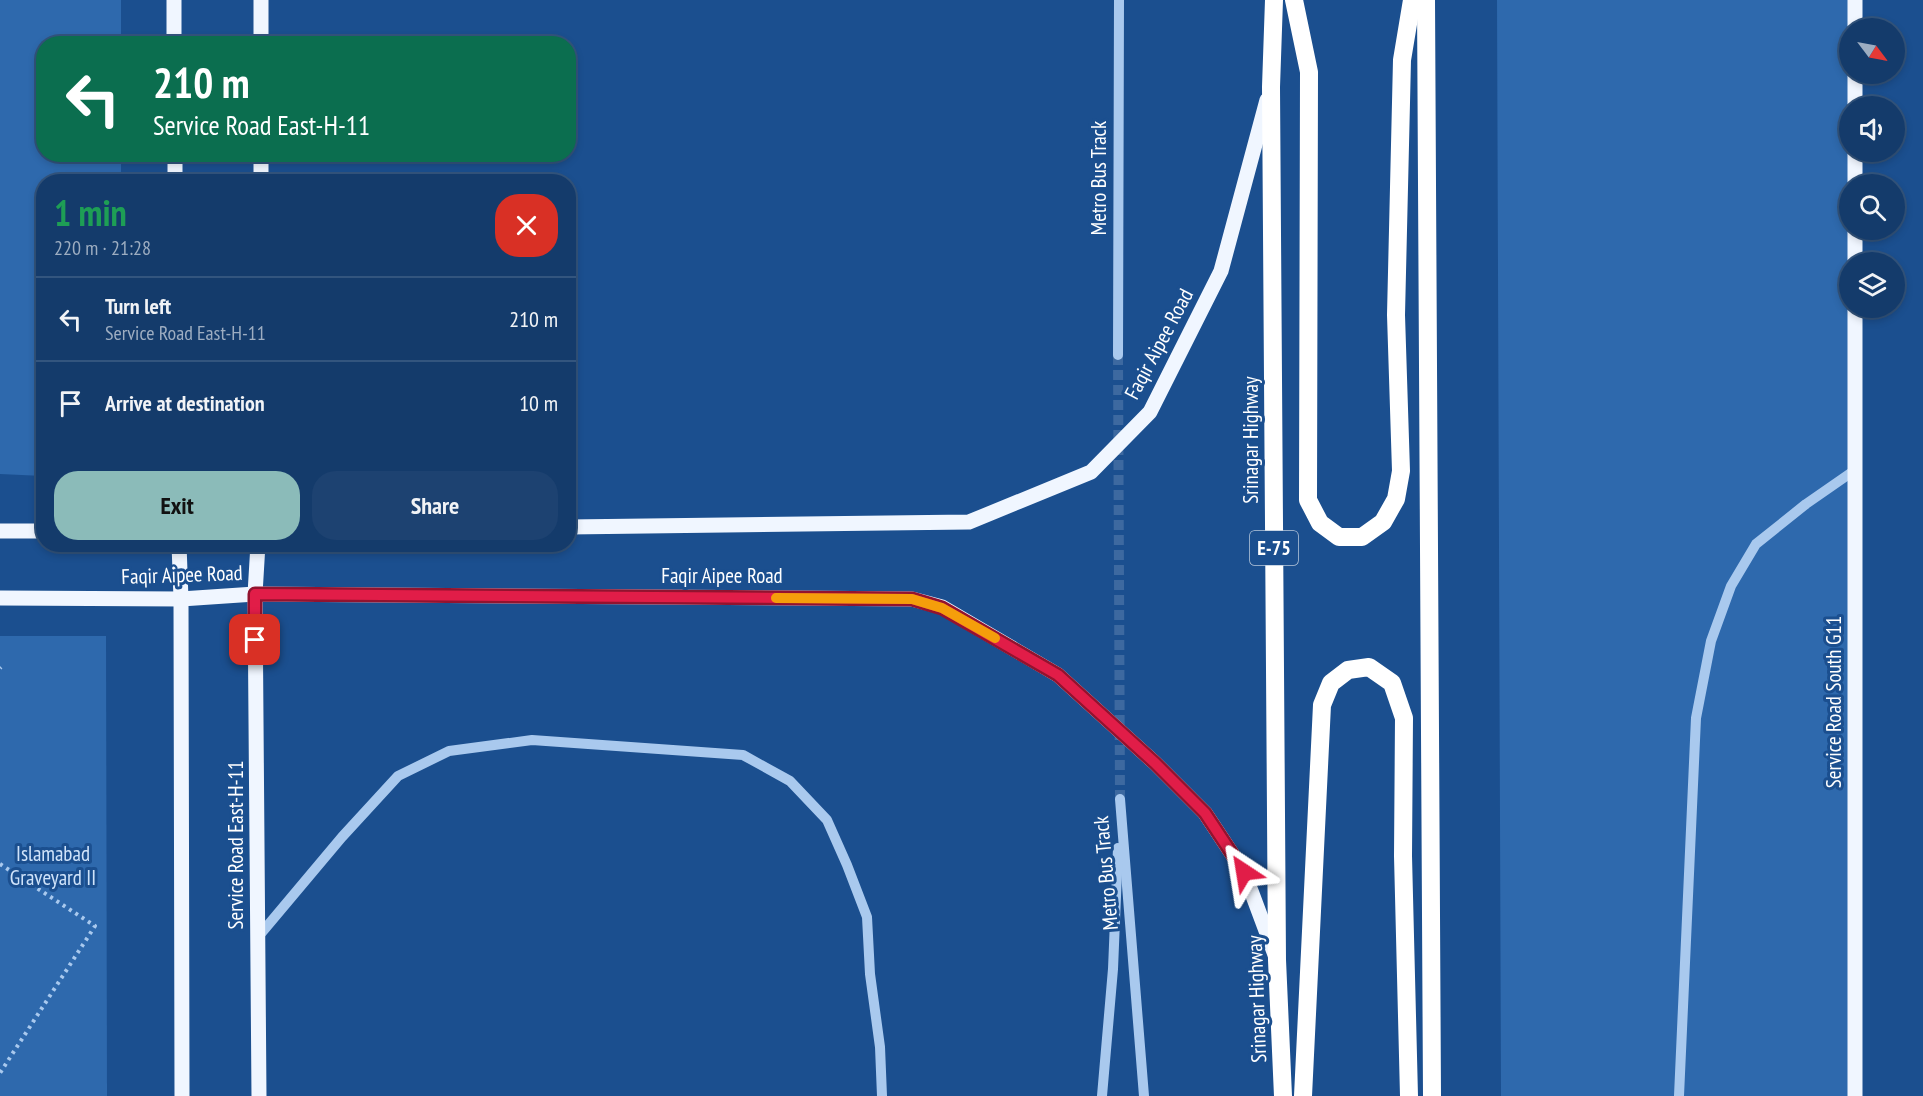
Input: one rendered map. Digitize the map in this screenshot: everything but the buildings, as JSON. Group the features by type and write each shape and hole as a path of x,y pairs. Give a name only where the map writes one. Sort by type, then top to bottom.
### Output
{"highway":[{"name":"Srinagar Highway","path":"1274,0 1271,87 1277,960 1283,1096"},
{"path":"1294,0 1309,72 1308,500 1320,522 1339,537 1362,537 1383,522 1396,499 1401,471 1396,315 1402,60 1412,0"},
{"path":"1426,0 1432,1096"},
{"path":"1304,1096 1322,705 1331,683 1348,670 1369,667 1392,683 1404,718 1403,856 1409,1096"}],"main road":[{"path":"174,0 174,36"},
{"path":"261,0 261,36"},
{"path":"1855,0 1855,18"},
{"name":"Faqir Aipee Road","path":"576,527 969,522 1091,472 1149,412 1221,271 1271,87"},
{"name":"Service Road South G11","path":"1855,318 1856,1096"},
{"path":"0,531 36,531"},
{"path":"179,552 182,599 182,1096"},
{"name":"Service Road East-H-11","path":"258,552 255,594 259,1096"},
{"name":"Faqir Aipee Road","path":"0,598 182,599 255,594 912,599 942,608 1058,675 1155,763 1205,813 1244,872 1277,960"}],"lane":[{"name":"Metro Bus Track","path":"1118,355 1119,0"},
{"path":"1679,1096 1696,718 1711,641 1731,586 1756,544 1806,504 1855,470"},
{"path":"258,937 342,837 398,776 449,751 532,740 743,755 790,781 827,820 847,865 867,917 870,974 880,1047 882,1096"},
{"name":"Metro Bus Track","path":"1102,1096 1113,969 1120,800 1144,1096"}],"path":[{"path":"0,864 95,926 0,1073"}],"green space":[{"path":"0,0 121,0 121,36 36,36 36,162 121,162 121,174 36,174 36,476 0,474"},
{"path":"1497,0 1851,0 1851,18 1839,18 1839,84 1851,84 1851,96 1839,96 1839,162 1850,162 1850,174 1839,174 1839,240 1850,240 1850,252 1839,252 1839,318 1850,318 1855,1096 1501,1096"},
{"name":"Islamabad Graveyard II","path":"0,636 106,636 107,1096 0,1096"}],"tunnel":[{"path":"1118,355 1120,799"}],"slow traffic":[{"path":"776,598 912,599 942,608 995,638"}],"route":[{"path":"255,640 255,594 912,599 942,608 1058,675 1155,763 1205,813 1244,872"}]}
